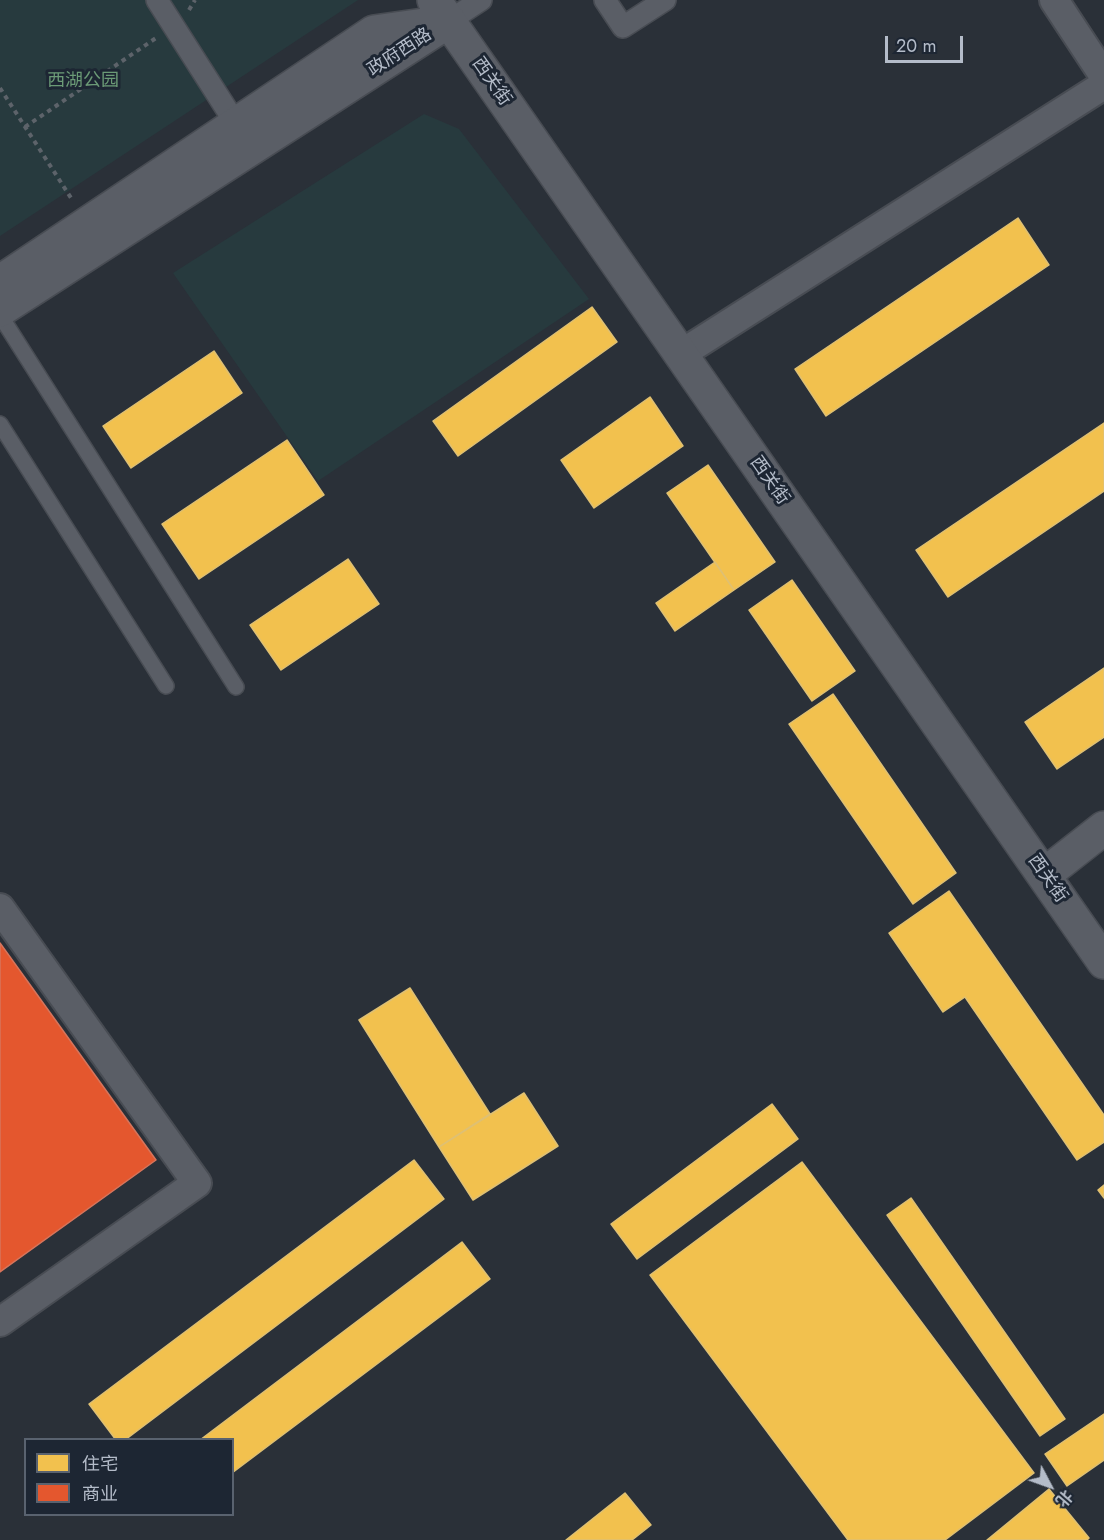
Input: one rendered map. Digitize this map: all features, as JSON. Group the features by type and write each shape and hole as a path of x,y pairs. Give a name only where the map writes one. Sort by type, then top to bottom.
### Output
{"street":[{"path":"157,0 236,124"},
{"path":"441,10 481,0"},
{"path":"605,0 623,27 665,0"},
{"path":"1054,0 1104,76"},
{"name":"政府西路","path":"0,282 374,32 441,10"},
{"name":"政府西路","path":"0,310 441,10"},
{"name":"西关街","path":"441,10 1104,962"},
{"path":"681,354 1104,85"},
{"path":"1044,875 1104,828"},
{"path":"0,908 196,1183 0,1322"}],"lane":[{"path":"0,315 236,687"},
{"path":"0,424 166,686"}],"path":[{"path":"25,127 173,25 191,8 195,0"},
{"path":"0,88 87,224"}],"green space":[{"name":"西湖公园","path":"0,0 358,0 0,236"},
{"path":"424,114 459,129 589,299 318,481 173,273"}],"building: 住宅":[{"path":"1018,218 1049,265 826,416 795,369"},
{"path":"592,307 617,342 458,456 433,421"},
{"path":"214,351 242,393 131,468 103,426"},
{"path":"650,397 683,446 594,508 561,460"},
{"path":"1104,423 1104,491 948,597 916,550"},
{"path":"287,440 324,495 199,579 162,524"},
{"path":"708,465 775,562 734,590 667,493"},
{"path":"348,559 379,604 281,670 250,625"},
{"path":"715,562 734,590 675,631 656,603"},
{"path":"792,580 855,671 812,701 749,610"},
{"path":"1104,668 1104,737 1057,769 1025,722"},
{"path":"833,694 956,873 913,904 789,724"},
{"path":"949,891 1104,1115 1104,1142 1077,1160 965,997 943,1012 889,933"},
{"path":"410,988 490,1114 439,1147 359,1020"},
{"path":"524,1093 558,1146 473,1200 439,1147"},
{"path":"772,1104 798,1139 637,1259 611,1224"},
{"path":"414,1160 444,1199 128,1438 114,1438 89,1404"},
{"path":"802,1162 1034,1473 945,1540 848,1540 650,1275"},
{"path":"1104,1185 1104,1198 1098,1190"},
{"path":"911,1198 1065,1419 1040,1436 887,1215"},
{"path":"462,1242 490,1279 234,1471 234,1438 203,1438"},
{"path":"1104,1414 1104,1460 1067,1486 1045,1454"},
{"path":"1049,1489 1089,1538 1087,1540 987,1540"},
{"path":"625,1493 651,1525 632,1540 566,1540"}],"building: 商业":[{"path":"0,943 156,1160 0,1272"}]}
